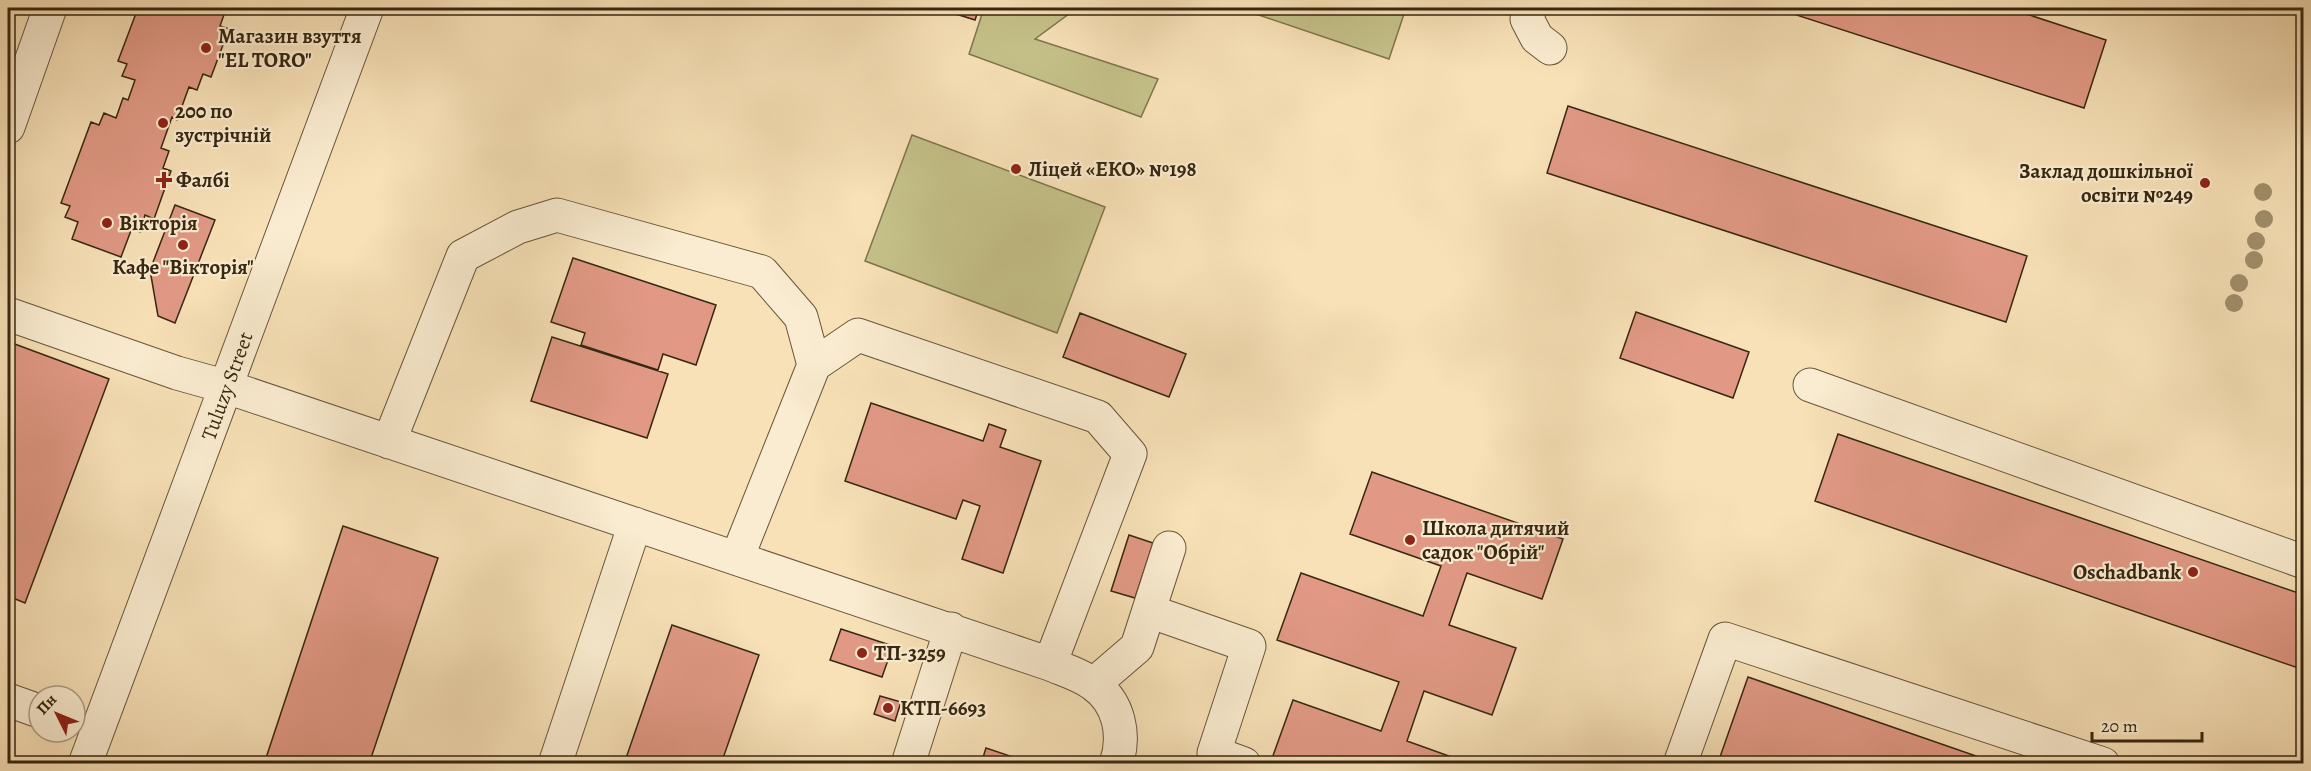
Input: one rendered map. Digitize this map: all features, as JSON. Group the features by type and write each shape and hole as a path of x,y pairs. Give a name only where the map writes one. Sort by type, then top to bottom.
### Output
{"street":[{"path":"8,127 50,8"},
{"name":"Tuluzy Street","path":"87,727 227,387 367,8"},
{"path":"1530,8 1527,19 1537,38 1550,48"},
{"path":"389,442 463,256 518,227 557,215 762,272 801,317 814,365"},
{"path":"8,314 177,373 227,387 1050,664 1094,684 1114,706 1122,736 1116,764"},
{"path":"737,558 814,365 858,335 1098,417 1130,454 1050,664"},
{"path":"1810,385 2304,562"},
{"path":"555,764 635,524"},
{"path":"1094,684 1137,647 1169,548"},
{"path":"1149,611 1249,646 1214,753 1244,764"},
{"path":"908,764 951,629"},
{"path":"1680,764 1725,639 2103,764"},
{"path":"8,700 27,707"},
{"name":"Tuluzy Street","path":"86,744 86,764"}],"shaded area":[{"path":"984,8 1077,8 1035,39 1158,79 1141,117 969,54"},
{"path":"1238,8 1406,8 1389,59"},
{"path":"912,135 1105,207 1057,333 865,261"}],"building":[{"path":"138,8 226,9 220,26 229,29 211,77 203,74 197,90 189,87 177,120 172,117 161,148 169,151 163,168 171,171 154,219 145,215 140,232 132,228 121,257 72,239 78,222 65,217 70,206 61,203 91,122 99,125 104,113 116,118 123,98 128,100 135,80 122,76 127,64 118,61"},
{"path":"937,8 979,8 975,20"},
{"path":"1775,8 2008,8 2106,40 2084,108"},
{"path":"1568,106 2027,256 2006,322 1547,173"},
{"path":"2304,160 2304,181 2297,179"},
{"name":"Кафе \"Вікторія\"","path":"175,205 215,220 175,323 158,316 150,270"},
{"path":"573,258 716,305 696,365 663,354 658,370 581,345 585,333 551,322"},
{"path":"1636,312 1749,352 1733,398 1620,358"},
{"path":"1080,313 1186,354 1169,397 1063,357"},
{"path":"552,337 668,374 647,438 531,401"},
{"path":"12,343 109,379 25,603 8,596 8,355"},
{"path":"871,403 983,441 989,424 1006,430 1000,447 1041,461 1003,573 962,559 980,506 963,500 956,519 845,481"},
{"path":"1838,434 2304,595 2304,670 1815,501"},
{"path":"1372,472 1563,539 1542,599 1467,573 1449,625 1516,648 1492,715 1424,691 1407,741 1471,764 1270,764 1293,700 1381,731 1399,682 1277,640 1301,573 1423,616 1441,566 1350,534"},
{"path":"343,526 438,558 369,764 264,764"},
{"path":"1129,535 1153,543 1135,598 1111,591"},
{"path":"672,625 759,655 721,764 624,764"},
{"name":"ТП-3259","path":"841,629 893,646 882,677 830,660"},
{"path":"1748,677 1999,764 1740,764 1720,757"},
{"name":"КТП-6693","path":"880,696 901,702 895,721 874,714"},
{"path":"986,748 1034,764 981,764"}],"place":[{"name":"Магазин взуття \"EL TORO\"","path":"206,48"},
{"name":"200 по зустрічній","path":"163,123"},
{"name":"Ліцей «ЕКО» №198","path":"1016,169"},
{"name":"Фалбі","path":"164,180"},
{"name":"Заклад дошкільної освіти №249","path":"2205,183"},
{"name":"Вікторія","path":"107,223"},
{"name":"Кафе \"Вікторія\"","path":"183,245"},
{"name":"Школа дитячий садок \"Обрій\"","path":"1410,540"},
{"name":"Oschadbank","path":"2193,572"},
{"name":"ТП-3259","path":"862,653"},
{"name":"КТП-6693","path":"888,708"}]}
